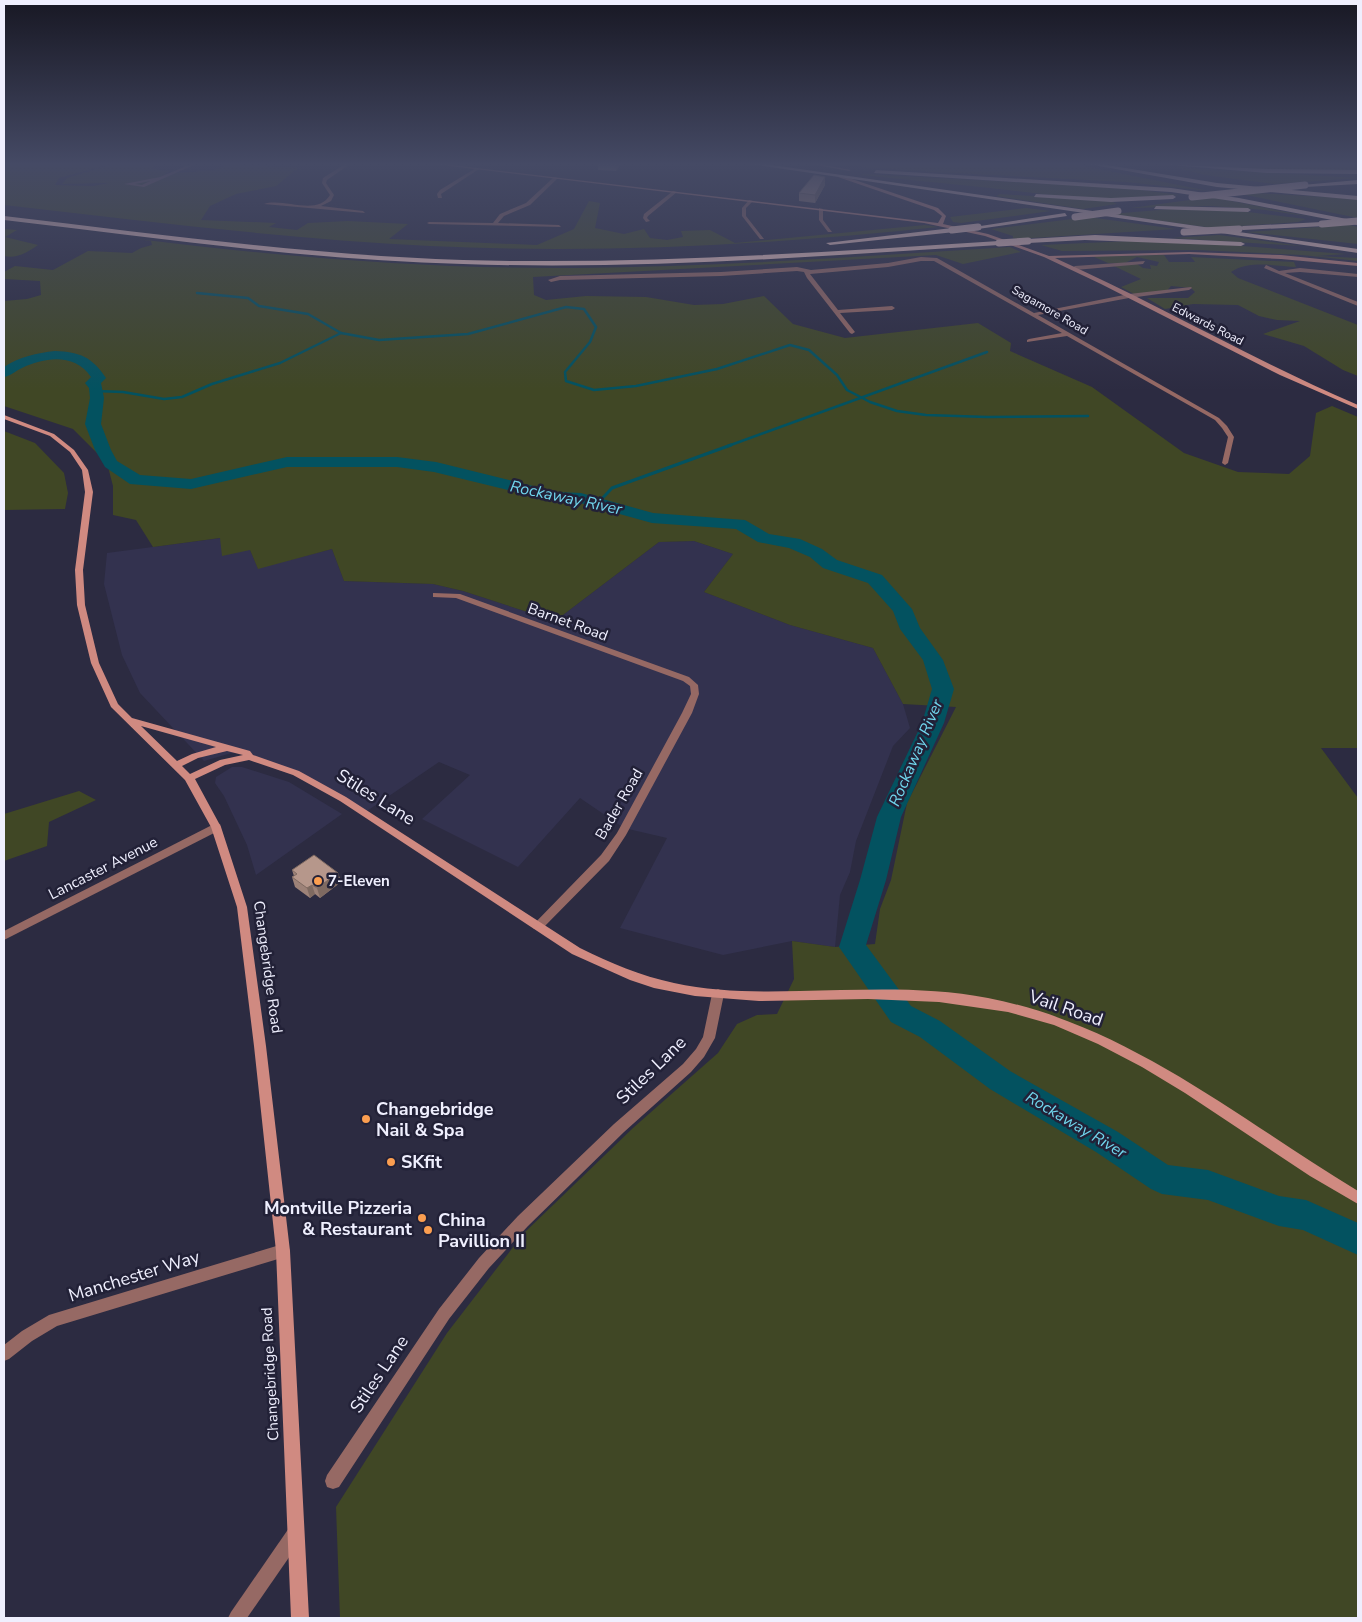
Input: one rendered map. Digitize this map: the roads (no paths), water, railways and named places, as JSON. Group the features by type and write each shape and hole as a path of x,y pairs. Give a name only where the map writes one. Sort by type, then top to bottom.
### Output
{"highway":[{"path":"193,240 291,251 474,262 690,261 1054,240"},
{"path":"277,240 370,248"},
{"path":"820,244 861,240"},
{"path":"1169,240 1358,253"},
{"path":"1285,240 1358,253"},
{"path":"1313,240 1358,245"},
{"path":"510,254 655,253 766,248"}],"street":[{"name":"Edwards Road","path":"1005,240 1075,268 1278,372 1358,407"},
{"path":"1049,257 1166,253 1304,259 1358,264"},
{"name":"Sagamore Road","path":"551,280 560,278 712,274 797,269 811,272 935,259 1035,314 1223,424 1231,437 1225,463"},
{"path":"1304,259 1308,271"},
{"path":"1314,260 1318,272"},
{"path":"1075,268 1142,262"},
{"path":"1266,267 1358,304"},
{"path":"1279,272 1308,271 1358,275"},
{"path":"811,272 807,272 809,277 852,332"},
{"path":"1035,314 1129,296 1188,288"},
{"path":"836,312 892,308"},
{"path":"1029,341 1069,334"},
{"name":"Changebridge Road","path":"4,417 52,435 72,451 85,470 90,492 80,570 81,605 87,637 104,686 114,705 189,778 216,827 242,906 283,1251 300,1618"},
{"name":"Barnet Road","path":"436,595 457,596 689,682"},
{"name":"Bader Road","path":"538,926 605,858 621,835 695,694 694,685 689,682"},
{"name":"Stiles Lane","path":"130,720 247,753 249,758"},
{"path":"176,765 210,750 226,747"},
{"name":"Stiles Lane","path":"189,778 223,762 249,758 296,773 343,799 576,951 605,966 655,984 718,994 709,1038 700,1053 523,1221 484,1263 444,1314 333,1481"},
{"name":"Lancaster Avenue","path":"4,936 216,827"},
{"name":"Vail Road","path":"718,994 933,997 1008,1007 1064,1022 1153,1065 1358,1198"},
{"name":"Manchester Way","path":"4,1354 27,1336 54,1320 283,1251"},
{"path":"237,1618 296,1533"}],"waterway":[{"path":"197,293 248,298 259,306 308,314 341,333"},
{"path":"341,333 379,340 468,334 566,307 584,309 596,327 590,342 565,372 566,381 594,390 636,386 717,369 790,345 809,350 837,375 847,390 861,398"},
{"path":"96,391 123,392 164,399 182,397 212,384 280,363 341,333"},
{"path":"861,398 987,352"},
{"name":"Rockaway River","path":"4,373 27,361 55,355 69,356 81,360 91,367 99,378 92,383 96,387 97,398 93,424 103,450 111,464 136,480 191,484 287,462 397,462 436,467 474,478 557,497 581,498 652,518 739,524 751,529 764,538 794,543 816,553 830,564 856,571 875,579 902,609 910,629 933,660 943,689 933,723 889,817 873,880 852,947 870,968 901,1014 930,1029 1000,1080 1107,1142 1162,1179 1208,1185 1279,1211 1306,1215 1358,1239"},
{"path":"728,446 861,398"},
{"path":"861,398 897,411 926,415 987,417 1088,416"},
{"path":"599,502 612,488 731,445"}],"place":[{"name":"7-Eleven","path":"318,881"},
{"name":"Changebridge Nail & Spa","path":"366,1119"},
{"name":"SKfit","path":"391,1162"},
{"name":"Montville Pizzeria & Restaurant","path":"422,1218"},
{"name":"China Pavillion II","path":"428,1230"}]}
